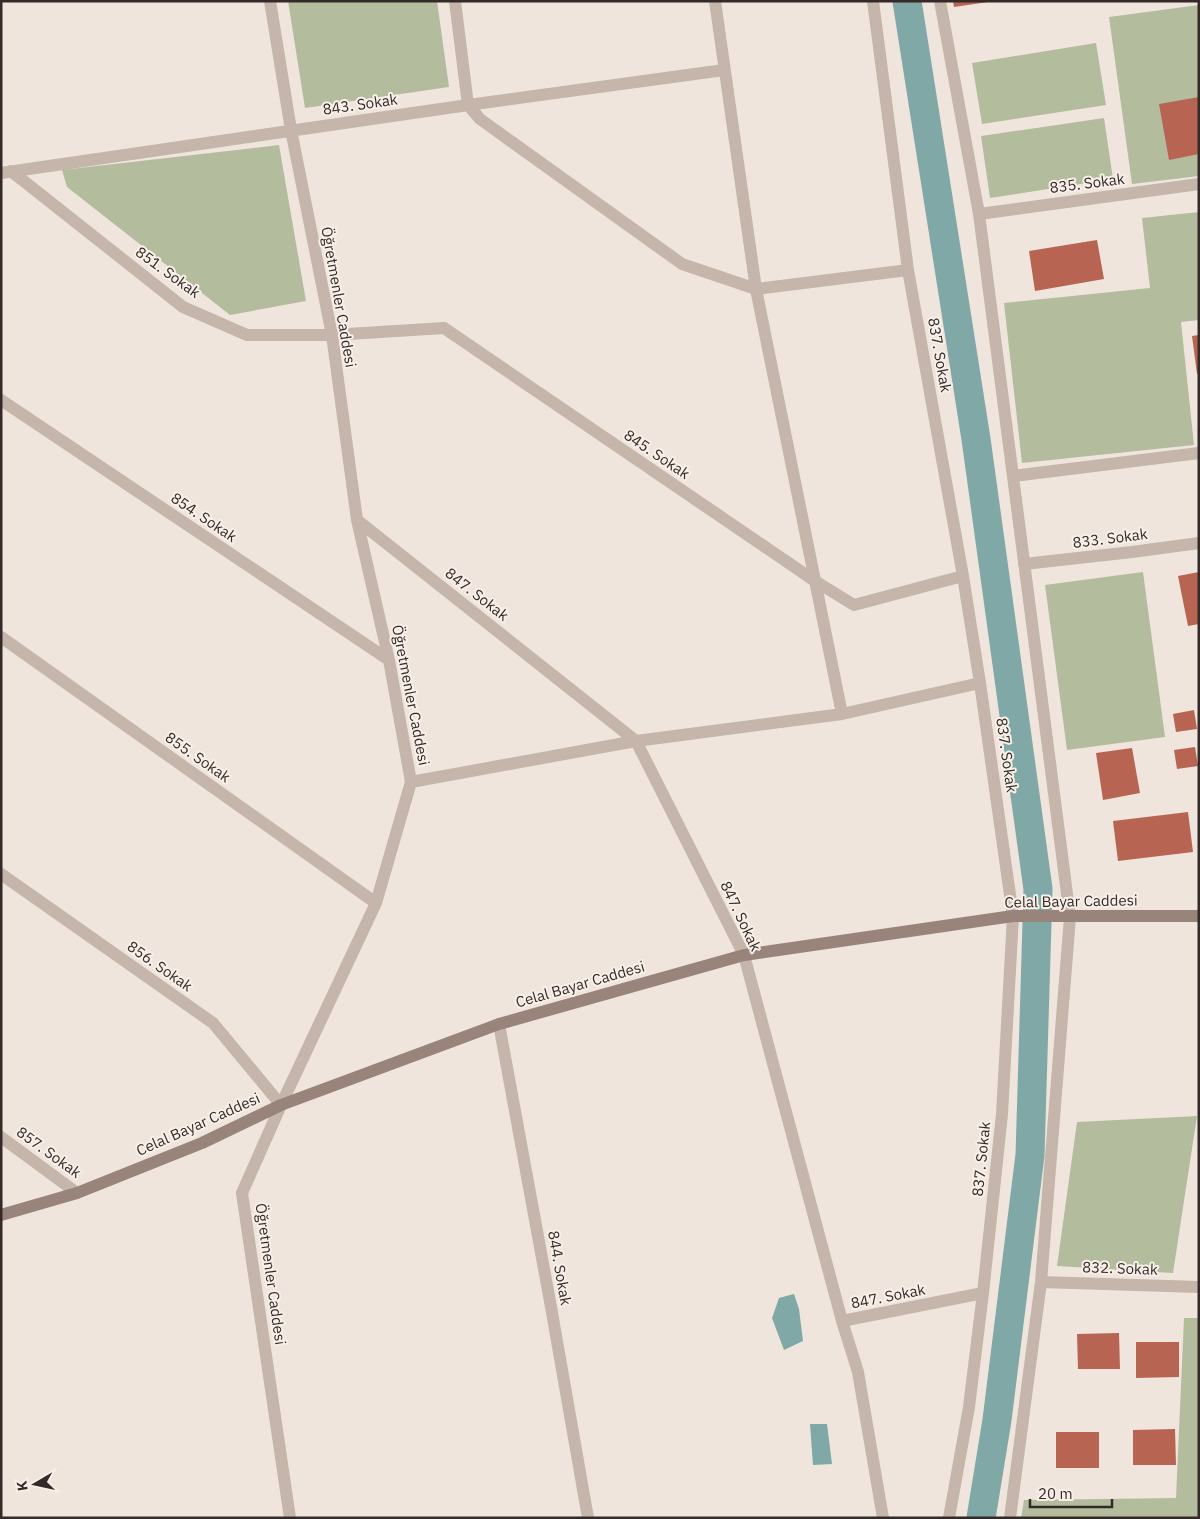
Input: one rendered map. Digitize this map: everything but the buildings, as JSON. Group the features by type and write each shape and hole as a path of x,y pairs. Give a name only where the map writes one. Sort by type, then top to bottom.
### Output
{"street":[{"name":"Öğretmenler Caddesi","path":"270,1 291,130 332,335 358,520 389,660 411,782 376,903 281,1104 242,1193 290,1518"},
{"path":"456,1 468,105 480,118 682,264 756,289 908,270"},
{"path":"714,1 756,289 842,714"},
{"name":"837. Sokak","path":"873,1 908,270 963,576 1013,916 1002,1114 983,1293 969,1407 948,1518"},
{"path":"940,1 979,214 1070,917 1041,1282 1010,1518"},
{"name":"843. Sokak","path":"6,172 724,70"},
{"name":"851. Sokak","path":"6,172 183,307 247,335 332,335"},
{"name":"835. Sokak","path":"979,214 1199,184"},
{"name":"845. Sokak","path":"332,335 444,328 815,581 854,605 963,576"},
{"name":"854. Sokak","path":"1,400 389,660"},
{"path":"1013,476 1199,453"},
{"name":"847. Sokak","path":"358,520 636,741 744,955 842,1321 983,1293"},
{"name":"833. Sokak","path":"1024,564 1199,543"},
{"name":"855. Sokak","path":"1,637 376,903"},
{"path":"411,782 636,741 842,714 980,683"},
{"name":"856. Sokak","path":"1,874 213,1023 281,1104"},
{"name":"Celal Bayar Caddesi","path":"1,1215 77,1192 202,1143 281,1104 499,1024 744,955 1013,916 1199,916"},
{"name":"844. Sokak","path":"499,1024 588,1518"},
{"name":"857. Sokak","path":"1,1137 77,1192"},
{"name":"832. Sokak","path":"1041,1282 1199,1287"},
{"path":"842,1321 858,1372 883,1518"}],"green space":[{"path":"288,1 437,1 449,87 305,108"},
{"path":"1199,5 1199,176 1132,184 1109,17"},
{"path":"1096,43 1106,105 982,124 972,63"},
{"path":"1104,118 1113,179 990,198 981,136"},
{"path":"279,145 306,301 230,315 67,187 62,170"},
{"path":"1199,212 1199,320 1181,322 1194,445 1022,463 1004,303 1150,288 1142,218"},
{"path":"1143,572 1165,737 1067,750 1045,585"},
{"path":"1197,1116 1173,1273 1057,1266 1077,1122"},
{"path":"1184,1318 1199,1318 1199,1518 1021,1518 1024,1500 1176,1498"}],"water":[{"path":"794,1294 799,1309 803,1341 784,1350 772,1318 779,1298"},
{"path":"810,1424 827,1424 832,1464 813,1465"}],"waterway":[{"path":"907,1 976,439 1038,889 1030,1155 997,1420 981,1518"}]}
